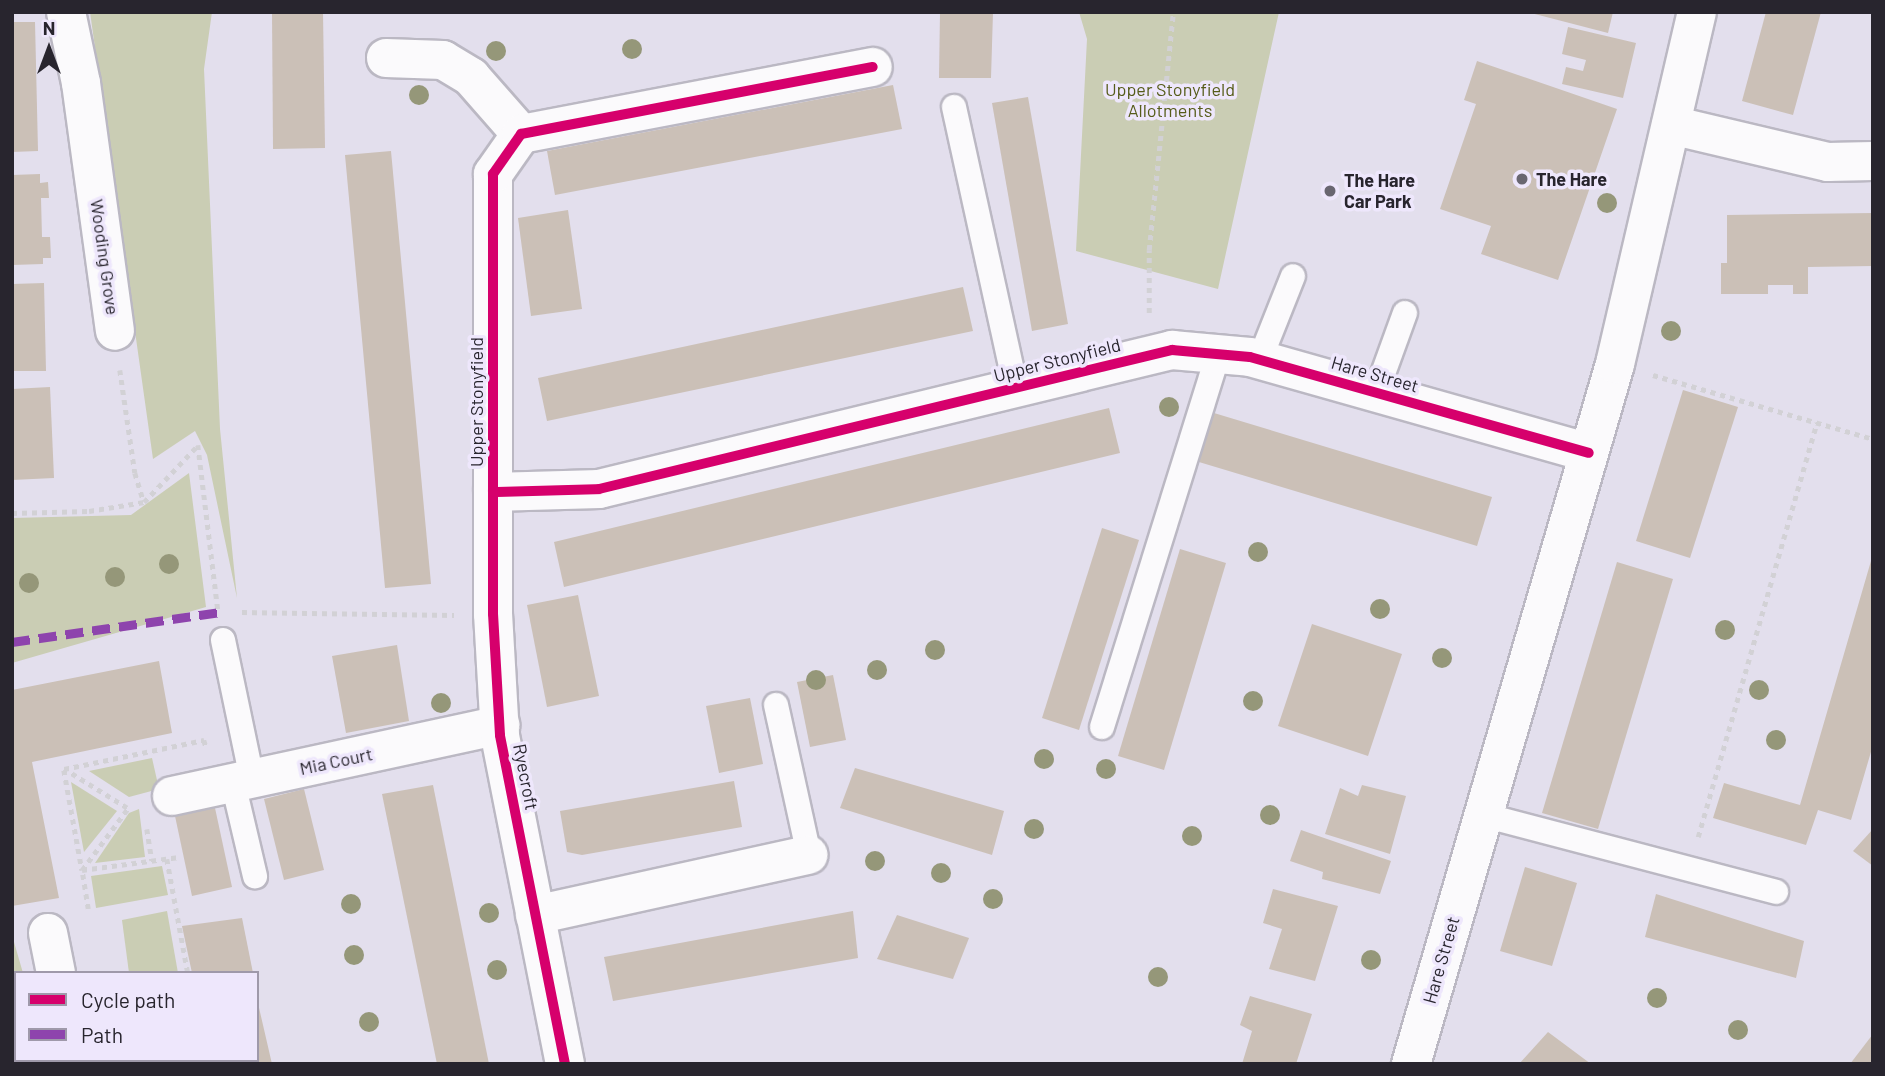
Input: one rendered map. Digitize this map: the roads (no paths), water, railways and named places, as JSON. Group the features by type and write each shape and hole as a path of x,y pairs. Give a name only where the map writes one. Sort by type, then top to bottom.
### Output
{"street":[{"name":"Wooding Grove","path":"66,12 81,83 115,331"},
{"name":"Hare Street","path":"1411,1064 1615,363 1697,12"},
{"path":"386,58 443,60 471,77 521,134 873,67"},
{"path":"1671,125 1828,162 1873,161"},
{"name":"Upper Stonyfield","path":"521,134 493,174 493,492 599,489 1149,356"},
{"name":"Hare Street","path":"1149,356 1172,349 1260,359 1589,453"},
{"name":"Ryecroft","path":"493,492 493,614 500,725 565,1064"},
{"name":"Mia Court","path":"172,796 500,725"},
{"path":"535,915 809,855"},
{"path":"48,933 56,971"}],"lane":[{"path":"954,107 1016,388"},
{"path":"1260,359 1293,276"},
{"path":"1376,393 1405,313"},
{"path":"1102,727 1218,354"},
{"path":"223,640 255,876"},
{"path":"776,705 809,855"},
{"path":"1483,815 1776,892"}],"place":[{"name":"The Hare","path":"1522,179"},
{"name":"The Hare Car Park","path":"1330,191"}],"park label":[{"name":"Upper Stonyfield Allotments","path":"1170,100"}]}
